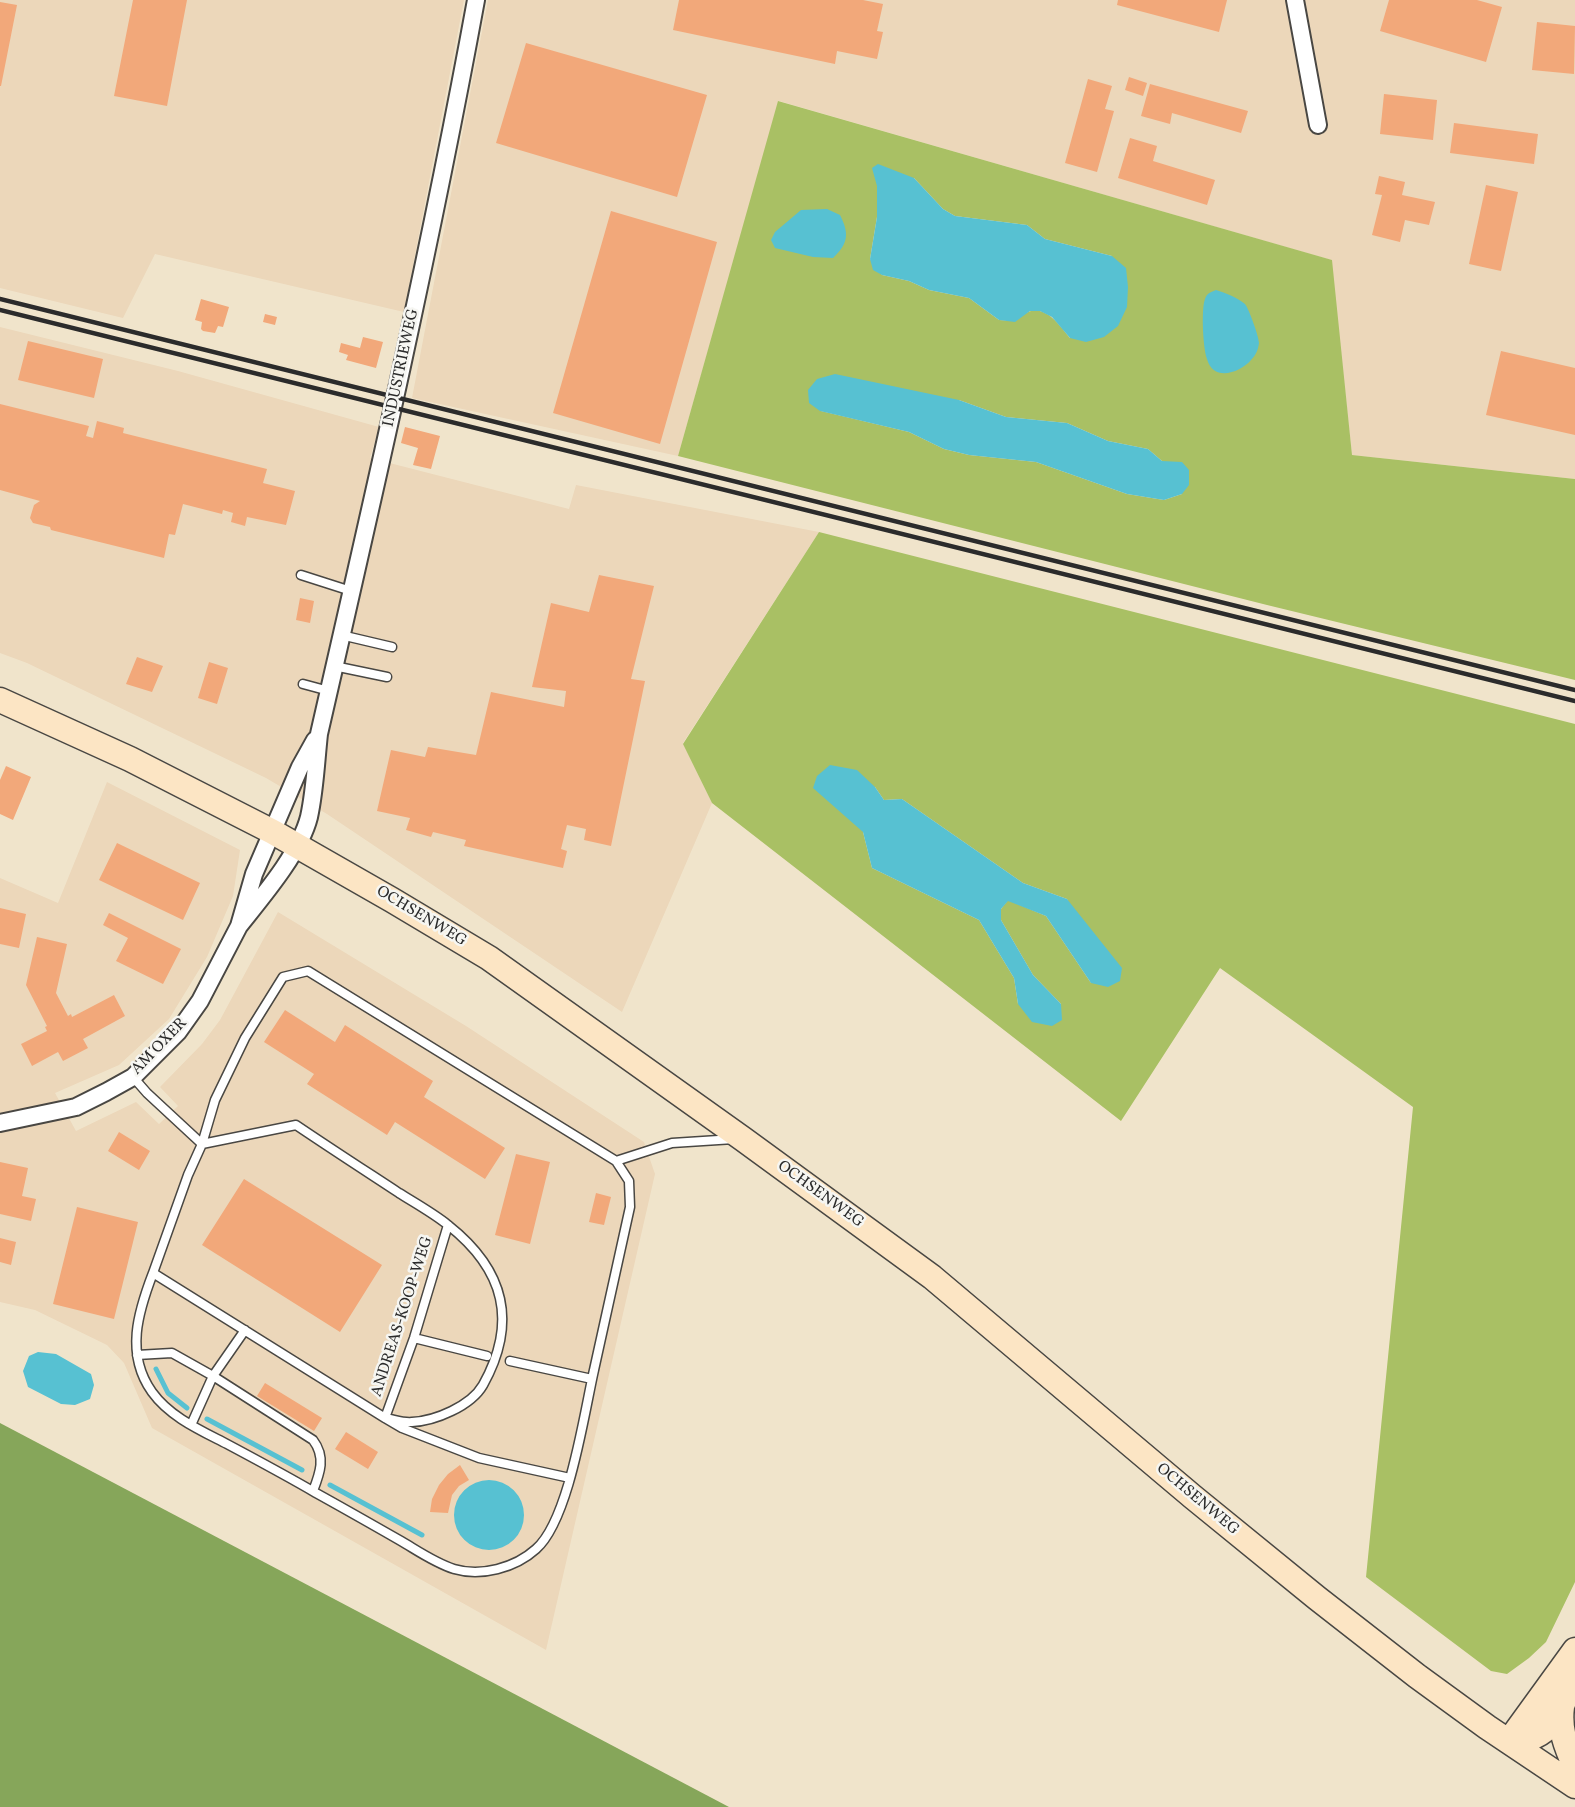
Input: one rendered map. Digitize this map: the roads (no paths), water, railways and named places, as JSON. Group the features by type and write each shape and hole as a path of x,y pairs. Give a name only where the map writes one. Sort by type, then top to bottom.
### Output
{"main road":[{"name":"OCHSENWEG","path":"0,700 130,759 296,844 489,958 932,1277 1193,1497 1299,1583 1417,1676 1575,1786"},
{"path":"1509,1742 1575,1650"},
{"path":"1509,1742 1524,1742 1540,1735 1562,1707 1575,1670"},
{"path":"1562,1707 1564,1741 1575,1766"}],"street":[{"name":"INDUSTRIEWEG","path":"296,844 308,819 314,787 319,734 448,153 476,0"},
{"path":"1295,0 1318,125"},
{"name":"INDUSTRIEWEG","path":"273,832 300,768 319,734"},
{"name":"AM OXER","path":"239,926 254,874 273,832"},
{"name":"AM OXER","path":"0,1123 76,1107 133,1077 178,1032 200,1000 239,926 271,885 296,844"}],"lane":[{"path":"301,575 351,591"},
{"path":"341,635 392,647"},
{"path":"334,666 387,677"},
{"path":"303,684 328,691"},
{"path":"308,971 616,1161 629,1181 630,1207 570,1478 555,1523 537,1549 508,1566 480,1572 455,1569 429,1558 313,1491 191,1425 169,1411 152,1392 142,1373 137,1354 135,1333 141,1303 188,1175 202,1144 215,1100 245,1038 283,977 308,971"},
{"path":"133,1077 202,1144"},
{"path":"202,1144 296,1125 448,1225 475,1250 491,1272 501,1298 500,1339 493,1367 480,1390 461,1407 438,1417 412,1422 385,1418"},
{"path":"616,1161 672,1143 743,1139"},
{"name":"ANDREAS-KOOP-WEG","path":"385,1418 414,1338 448,1225"},
{"path":"153,1273 402,1428 479,1458 570,1478"},
{"path":"191,1425 213,1376 245,1330"},
{"path":"414,1338 487,1356"},
{"path":"137,1354 172,1353 213,1376 313,1440 321,1450 321,1472 313,1491"},
{"path":"510,1361 592,1379"}],"water":[{"path":"878,164 914,178 943,209 955,216 1027,225 1045,239 1112,256 1126,268 1128,287 1127,307 1118,326 1104,337 1086,342 1070,338 1052,317 1040,311 1030,311 1015,322 999,320 969,298 929,290 873,270 870,259 877,217 877,186 872,168"},
{"path":"827,209 840,215 846,233 845,243 833,258 813,257 775,248 771,240 775,232 801,210"},
{"path":"1216,290 1245,304 1254,323 1259,343 1253,358 1246,365 1227,373 1215,371 1210,366 1204,346 1205,299 1209,293"},
{"path":"835,374 959,400 1006,417 1067,423 1108,441 1148,449 1162,461 1182,462 1189,470 1189,485 1182,494 1164,500 1127,494 1036,462 969,455 944,449 909,432 820,411 809,403 808,390 817,379"},
{"path":"830,765 857,770 875,787 884,800 902,799 1023,883 1067,899 1122,968 1120,981 1108,987 1091,983 1046,916 1008,901 1001,909 1001,920 1033,975 1061,1004 1062,1020 1052,1026 1032,1022 1018,1004 1014,978 979,920 872,868 863,832 813,788 817,776"},
{"path":"38,1352 56,1354 91,1374 94,1385 90,1399 75,1405 61,1404 28,1387 23,1371 29,1356"},
{"path":"489,1480 508,1486 518,1496 524,1515 518,1534 508,1544 489,1550 470,1544 460,1534 454,1515 460,1496 470,1486"}],"waterway":[{"path":"156,1369 168,1393 187,1408"},
{"path":"207,1419 302,1470"},
{"path":"330,1485 422,1535"}],"railway":[{"path":"0,299 1575,690"},
{"path":"0,310 1575,701"}]}
